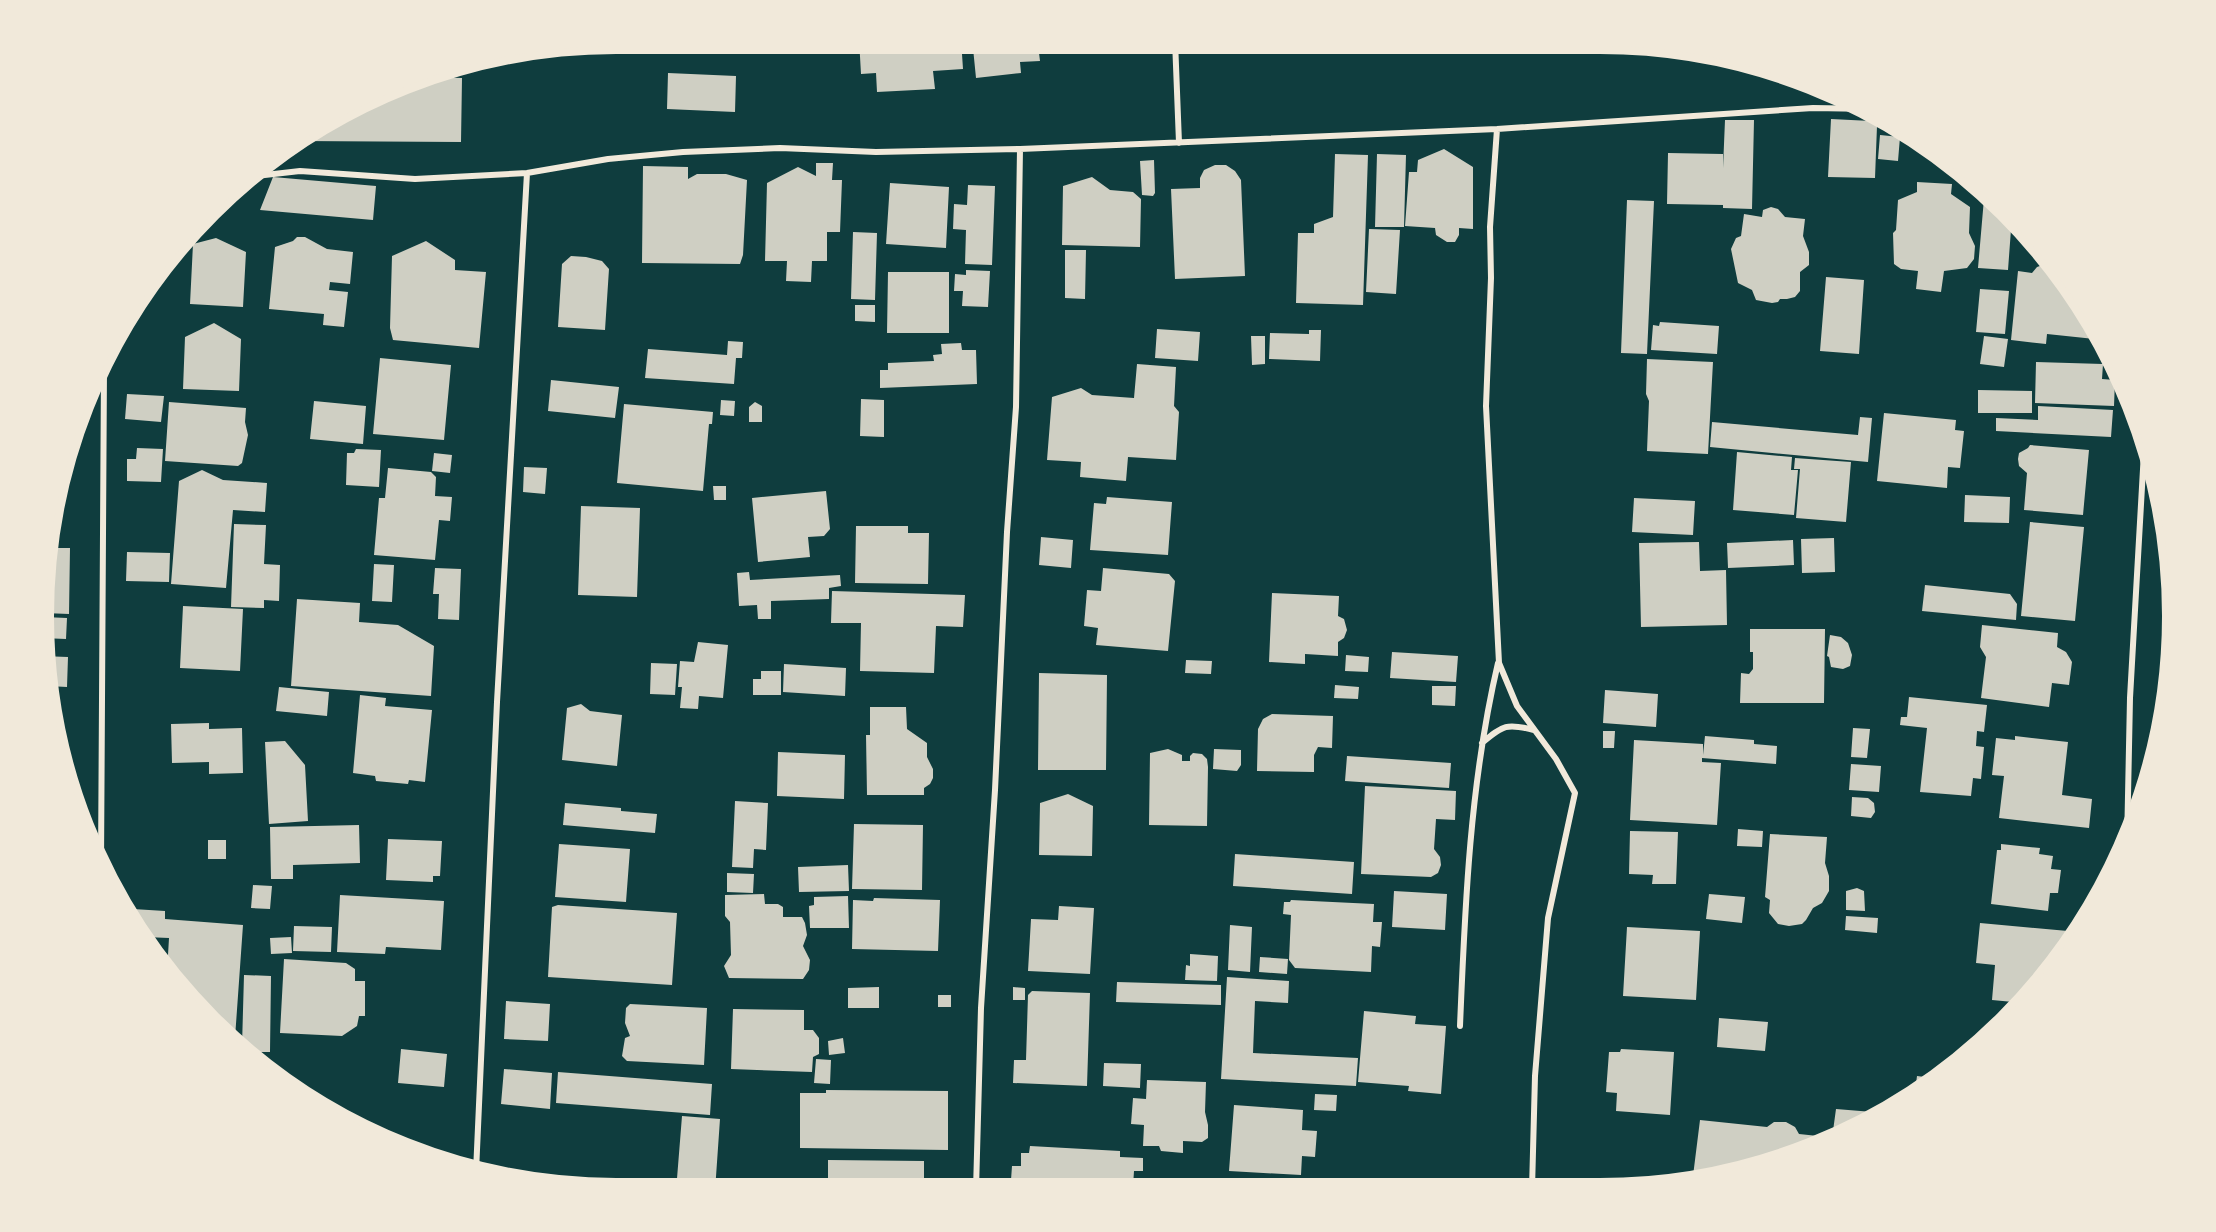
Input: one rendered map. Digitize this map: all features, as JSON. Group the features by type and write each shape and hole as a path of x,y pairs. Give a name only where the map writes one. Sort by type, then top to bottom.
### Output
{"street":[{"path":"1175,50 1179,142"},
{"path":"260,175 300,171 415,179 527,173 608,159 683,152 780,148 876,152 1020,149 1497,129 1813,108 1852,109"},
{"path":"1460,1026 1464,915 1477,769 1499,663 1486,406 1491,278 1490,227 1497,129"},
{"path":"976,1182 981,1008 995,790 1006,532 1016,407 1020,149"},
{"path":"476,1165 496,713 527,173"},
{"path":"101,851 104,374"},
{"path":"2127,821 2130,698 2144,458"},
{"path":"1499,663 1517,706 1556,759 1575,793 1548,918 1535,1076 1532,1182"},
{"path":"1482,743 1495,731 1513,724 1535,730"}],"building":[{"path":"860,50 962,50 963,69 933,71 935,89 877,92 876,73 861,74"},
{"path":"973,50 1039,50 1040,61 1020,62 1021,73 976,78"},
{"path":"668,73 736,76 735,112 667,109"},
{"path":"442,78 462,78 461,142 307,141 365,108"},
{"path":"1831,119 1871,121 1877,126 1875,178 1828,177"},
{"path":"1725,120 1754,120 1752,209 1723,208 1723,205 1667,204 1668,153 1723,154 1723,168"},
{"path":"1880,135 1900,137 1898,161 1878,159"},
{"path":"1444,149 1473,167 1473,229 1459,228 1459,235 1455,242 1447,242 1436,235 1435,228 1405,226 1409,172 1417,172 1418,160"},
{"path":"1335,154 1368,155 1363,305 1296,303 1298,233 1314,233 1314,224 1333,217"},
{"path":"1377,154 1406,155 1404,227 1375,227"},
{"path":"1154,160 1155,193 1153,196 1142,195 1140,161"},
{"path":"816,163 833,163 832,180 842,180 840,232 827,232 827,261 812,261 811,282 786,281 787,261 765,261 767,183 798,167 816,176"},
{"path":"1215,165 1226,165 1235,171 1241,180 1245,276 1175,279 1171,189 1200,188 1200,178 1204,170"},
{"path":"643,166 688,167 688,179 697,174 726,174 747,180 743,255 740,264 642,263"},
{"path":"273,177 376,186 373,220 260,210"},
{"path":"1092,177 1110,190 1133,192 1141,199 1140,247 1062,245 1063,186"},
{"path":"1917,182 1952,184 1951,194 1970,207 1969,233 1975,246 1974,259 1967,268 1944,271 1941,292 1916,289 1918,271 1901,269 1894,264 1893,233 1896,230 1898,200 1917,192"},
{"path":"890,183 949,187 946,248 886,244"},
{"path":"968,185 995,186 992,265 965,264 966,230 953,229 954,204 967,205"},
{"path":"1984,199 2011,226 2008,270 1978,268"},
{"path":"1627,200 1654,201 1647,354 1621,353"},
{"path":"1771,207 1778,209 1785,217 1805,219 1803,236 1809,252 1809,265 1800,272 1800,291 1795,297 1780,299 1772,303 1756,300 1752,290 1738,283 1731,249 1736,238 1741,236 1744,214 1762,217 1763,210"},
{"path":"1369,229 1400,230 1396,294 1366,292"},
{"path":"853,232 877,233 875,300 851,299"},
{"path":"297,237 305,237 327,249 353,252 350,284 330,282 329,290 348,292 344,327 323,325 324,314 269,309 275,247 293,241"},
{"path":"216,238 246,252 243,307 190,304 193,244"},
{"path":"426,241 455,260 455,270 486,272 479,348 393,340 390,328 392,256"},
{"path":"1065,250 1086,250 1085,299 1065,298"},
{"path":"571,256 602,261 609,269 605,330 558,327 562,264"},
{"path":"2044,265 2071,301 2094,339 2047,334 2046,344 2011,340 2018,271 2032,273 2037,267"},
{"path":"966,270 990,271 988,307 962,306 963,291 954,291 955,274 966,275"},
{"path":"888,272 949,272 949,333 887,333"},
{"path":"1826,277 1864,280 1859,354 1820,351"},
{"path":"1980,289 2009,291 2005,334 1976,332"},
{"path":"855,305 875,305 875,322 855,321"},
{"path":"1660,322 1719,326 1717,354 1651,350 1653,325 1659,326"},
{"path":"214,323 241,339 239,391 183,389 185,337"},
{"path":"1157,329 1200,332 1198,361 1155,358"},
{"path":"1309,330 1321,330 1320,361 1269,359 1270,333 1309,334"},
{"path":"1251,336 1265,336 1265,364 1252,365"},
{"path":"1984,336 2008,339 2004,367 1980,364"},
{"path":"728,341 743,342 742,358 736,358 734,384 645,378 648,349 727,355"},
{"path":"961,343 962,350 976,350 977,384 880,388 880,370 888,370 888,363 934,361 933,355 942,354 941,344"},
{"path":"380,358 451,365 444,440 373,434"},
{"path":"1647,359 1713,362 1708,454 1647,451 1649,401 1646,394"},
{"path":"2036,362 2103,364 2102,379 2115,381 2114,406 2035,403"},
{"path":"1137,364 1176,367 1174,406 1179,412 1176,460 1128,457 1126,481 1080,477 1081,462 1047,460 1052,397 1081,388 1092,395 1134,398"},
{"path":"551,380 619,387 615,418 548,411"},
{"path":"1978,390 2032,391 2032,413 1978,413"},
{"path":"127,394 164,396 161,422 125,419"},
{"path":"861,399 884,400 884,437 860,436"},
{"path":"721,400 735,401 734,416 720,415"},
{"path":"314,401 366,406 363,444 310,439"},
{"path":"169,402 246,408 245,422 248,435 242,463 238,466 165,461"},
{"path":"755,402 762,406 762,422 749,422 749,407"},
{"path":"624,404 713,412 712,424 709,424 703,491 617,483"},
{"path":"2038,406 2113,410 2111,437 1996,431 1996,418 2038,420"},
{"path":"1884,413 1956,420 1955,430 1964,431 1960,468 1948,467 1947,488 1877,481"},
{"path":"1860,417 1872,418 1868,462 1710,447 1712,422 1858,435"},
{"path":"2030,445 2089,450 2083,515 2024,510 2027,473 2019,466 2018,459 2019,453"},
{"path":"137,448 163,449 161,482 127,481 127,459 136,459"},
{"path":"356,449 381,450 379,487 346,485 347,453 354,453"},
{"path":"1737,452 1792,457 1791,470 1798,470 1794,515 1733,510"},
{"path":"434,453 452,455 450,473 432,471"},
{"path":"1795,458 1851,462 1846,522 1796,518 1800,469 1794,469"},
{"path":"524,467 547,468 545,494 523,492"},
{"path":"388,468 431,472 436,477 435,496 452,497 450,521 439,520 435,560 374,555 379,498 385,498"},
{"path":"202,470 223,480 267,483 265,512 233,510 226,588 171,584 179,481"},
{"path":"713,486 726,486 726,500 714,500"},
{"path":"826,491 830,529 824,536 808,537 810,557 758,562 752,498"},
{"path":"1965,495 2010,497 2009,523 1964,522"},
{"path":"1107,497 1172,502 1168,555 1090,550 1094,503 1106,504"},
{"path":"1634,498 1695,501 1693,535 1632,532"},
{"path":"581,506 640,508 637,597 578,595"},
{"path":"2030,522 2084,527 2075,621 2021,616"},
{"path":"234,524 266,525 264,564 280,565 279,601 264,600 264,608 231,607"},
{"path":"856,526 908,526 908,533 929,533 928,584 855,583"},
{"path":"1041,537 1073,540 1071,568 1039,565"},
{"path":"1834,538 1835,572 1802,573 1801,539"},
{"path":"1793,540 1794,565 1728,568 1727,543"},
{"path":"1699,542 1700,571 1726,570 1727,625 1641,627 1639,543"},
{"path":"54,548 70,548 69,614 50,613"},
{"path":"127,552 170,553 169,582 126,581"},
{"path":"374,564 394,565 392,602 372,601"},
{"path":"435,568 461,569 459,620 438,619 439,594 433,594"},
{"path":"1103,568 1169,574 1175,581 1168,651 1096,645 1098,628 1084,626 1087,590 1101,591"},
{"path":"749,572 750,580 840,575 841,586 829,588 829,599 771,601 771,619 758,619 757,605 739,606 737,573"},
{"path":"1925,585 2010,594 2017,604 2016,620 1922,611"},
{"path":"832,591 965,595 963,627 936,626 934,673 860,671 861,623 831,623"},
{"path":"1272,593 1339,596 1338,616 1344,619 1347,630 1344,638 1338,642 1338,656 1305,654 1305,664 1269,662"},
{"path":"297,599 360,603 359,622 398,625 434,646 431,696 291,686"},
{"path":"183,606 243,609 240,671 180,668"},
{"path":"50,617 67,618 66,639 51,638"},
{"path":"1982,625 2058,633 2057,647 2066,652 2072,662 2069,685 2052,683 2049,707 1981,698 1986,657 1980,647"},
{"path":"1750,629 1825,629 1824,703 1740,703 1741,673 1749,674 1753,669"},
{"path":"1830,635 1841,637 1848,643 1852,655 1850,666 1843,669 1831,667 1827,656"},
{"path":"698,642 728,645 723,698 699,696 698,709 680,708 682,687 678,687 680,661 694,662"},
{"path":"1392,652 1458,656 1456,682 1390,678"},
{"path":"1346,655 1369,657 1368,672 1345,671"},
{"path":"51,656 68,657 67,687 54,686"},
{"path":"1186,660 1212,661 1211,674 1185,673"},
{"path":"651,663 677,664 675,695 650,694"},
{"path":"784,664 846,668 845,696 783,692"},
{"path":"761,671 781,671 781,695 753,695 753,679 761,679"},
{"path":"1039,673 1107,675 1106,770 1038,770"},
{"path":"1335,685 1359,687 1358,699 1334,698"},
{"path":"1432,686 1456,686 1455,706 1432,705"},
{"path":"279,687 329,692 327,716 276,711"},
{"path":"1605,690 1658,694 1656,727 1603,723"},
{"path":"360,695 386,698 385,706 432,710 425,782 409,780 408,784 376,781 375,776 353,773"},
{"path":"1909,697 1987,705 1984,732 1977,731 1976,746 1984,747 1981,779 1973,778 1971,796 1920,792 1927,728 1900,725 1901,717 1907,717"},
{"path":"581,704 590,711 622,715 617,766 562,760 567,708"},
{"path":"870,707 906,707 907,729 927,743 927,757 933,769 933,778 924,788 924,795 867,795 866,735 870,735"},
{"path":"1272,714 1333,716 1332,748 1318,747 1314,755 1314,772 1257,771 1258,729 1263,719"},
{"path":"209,723 209,729 242,728 243,773 209,774 209,762 172,763 171,724"},
{"path":"1853,728 1870,729 1867,758 1851,757"},
{"path":"1603,731 1615,731 1614,748 1603,748"},
{"path":"1705,736 1754,740 1754,744 1777,746 1776,764 1702,758 1702,762 1721,763 1717,825 1630,820 1634,740 1703,744 1703,755"},
{"path":"2015,736 2068,742 2062,795 2092,799 2089,828 1999,818 2004,776 1992,775 1996,738 2015,740"},
{"path":"285,741 305,765 308,821 269,824 265,742"},
{"path":"1168,749 1182,755 1182,761 1190,761 1193,753 1202,754 1207,759 1207,826 1149,825 1150,753"},
{"path":"1214,749 1241,750 1241,765 1237,771 1213,769"},
{"path":"778,752 845,755 844,799 777,796"},
{"path":"1347,756 1451,763 1449,788 1345,781"},
{"path":"1851,764 1881,766 1879,792 1849,790"},
{"path":"1365,786 1456,791 1455,820 1436,819 1434,849 1440,857 1441,865 1438,873 1431,877 1361,874"},
{"path":"1068,794 1093,806 1092,856 1039,855 1040,803"},
{"path":"1852,797 1868,798 1874,803 1875,812 1871,818 1851,816"},
{"path":"735,801 768,803 766,850 754,849 753,868 732,867"},
{"path":"565,803 657,814 655,833 563,825"},
{"path":"854,824 923,825 922,890 852,889"},
{"path":"359,825 360,863 293,865 293,879 271,879 270,827"},
{"path":"1738,829 1763,831 1762,847 1737,846"},
{"path":"1630,831 1678,832 1676,884 1652,884 1653,875 1629,874"},
{"path":"1770,834 1827,837 1825,863 1829,876 1829,891 1822,903 1813,908 1802,924 1789,926 1778,924 1769,913 1770,900 1765,897"},
{"path":"388,839 442,841 440,876 433,876 433,882 386,880"},
{"path":"208,840 226,840 226,859 208,859"},
{"path":"559,844 630,849 626,902 555,897"},
{"path":"2001,844 2040,848 2039,854 2053,856 2051,869 2061,870 2058,893 2050,893 2048,911 1991,904 1997,850 2001,850"},
{"path":"1235,854 1354,862 1352,894 1233,886"},
{"path":"848,865 849,891 799,892 798,867"},
{"path":"727,873 754,874 753,893 727,892"},
{"path":"253,885 272,886 270,909 251,908"},
{"path":"1857,888 1864,891 1865,911 1846,910 1846,891"},
{"path":"1394,891 1447,894 1445,930 1392,927"},
{"path":"764,894 765,904 778,904 783,907 783,917 802,917 805,923 807,935 803,946 810,960 809,970 803,979 729,978 724,966 731,955 730,922 725,916 725,895"},
{"path":"1709,894 1745,897 1742,923 1706,919"},
{"path":"340,895 444,901 441,950 386,947 385,954 337,952"},
{"path":"848,896 849,928 810,928 809,906 814,905 814,897"},
{"path":"874,898 940,900 938,951 852,949 853,900 873,901"},
{"path":"1291,900 1374,904 1373,922 1382,922 1380,947 1372,946 1371,972 1295,968 1289,960 1291,915 1283,914 1284,902"},
{"path":"558,905 677,913 672,985 548,977 552,907"},
{"path":"1059,906 1094,908 1090,974 1028,971 1031,919 1058,920"},
{"path":"133,909 165,911 165,919 243,925 235,1036 190,990 168,962 169,938 150,937"},
{"path":"1846,916 1878,918 1877,933 1845,930"},
{"path":"1980,923 2071,931 2015,1002 1992,1000 1995,965 1976,963"},
{"path":"1230,925 1252,927 1250,972 1228,970"},
{"path":"294,926 332,927 331,952 293,951"},
{"path":"1627,927 1700,931 1696,1000 1623,996"},
{"path":"291,937 292,953 271,954 270,938"},
{"path":"1190,954 1218,956 1217,981 1185,980 1186,965 1190,966"},
{"path":"1260,957 1288,959 1287,974 1259,972"},
{"path":"284,959 346,963 355,969 355,981 365,981 365,1016 359,1016 357,1026 342,1036 280,1033"},
{"path":"244,975 271,976 270,1052 255,1052 242,1042"},
{"path":"1227,977 1289,981 1288,1003 1255,1001 1253,1053 1358,1058 1356,1086 1221,1079"},
{"path":"1117,982 1221,985 1221,1005 1116,1002"},
{"path":"879,987 879,1008 848,1008 848,988"},
{"path":"1013,987 1025,988 1025,1000 1013,1000"},
{"path":"1032,991 1090,993 1087,1086 1013,1083 1014,1060 1026,1060 1028,995"},
{"path":"938,995 951,995 951,1007 938,1007"},
{"path":"506,1001 550,1004 548,1041 504,1039"},
{"path":"630,1004 707,1008 704,1065 627,1061 622,1056 625,1038 630,1036 625,1023 626,1008"},
{"path":"733,1009 804,1010 804,1030 813,1030 819,1038 819,1054 813,1057 812,1072 731,1069"},
{"path":"1364,1011 1416,1016 1415,1024 1446,1026 1441,1094 1408,1091 1409,1086 1358,1082"},
{"path":"1719,1018 1768,1022 1765,1051 1717,1047"},
{"path":"843,1038 845,1053 829,1055 828,1041"},
{"path":"401,1049 447,1054 444,1087 398,1083"},
{"path":"1621,1049 1674,1052 1670,1115 1616,1111 1617,1093 1606,1092 1609,1052 1620,1052"},
{"path":"816,1059 831,1060 830,1084 814,1083"},
{"path":"1104,1063 1141,1064 1140,1088 1103,1086"},
{"path":"504,1069 552,1073 550,1109 501,1104"},
{"path":"558,1072 712,1084 710,1115 556,1103"},
{"path":"1917,1076 1928,1077 1916,1087"},
{"path":"1147,1080 1206,1082 1205,1112 1208,1138 1202,1142 1183,1141 1183,1153 1161,1151 1159,1146 1143,1146 1144,1125 1131,1124 1133,1098 1146,1099"},
{"path":"826,1090 948,1091 948,1150 800,1148 800,1093 826,1093"},
{"path":"1315,1094 1337,1095 1336,1111 1314,1110"},
{"path":"1234,1105 1303,1110 1302,1130 1317,1131 1315,1157 1302,1156 1301,1175 1229,1171"},
{"path":"1836,1109 1873,1112 1851,1124 1833,1131"},
{"path":"682,1116 720,1119 716,1182 677,1182"},
{"path":"1700,1120 1767,1127 1774,1122 1786,1122 1795,1127 1799,1134 1818,1136 1817,1139 1747,1163 1693,1175"},
{"path":"1030,1146 1120,1151 1120,1157 1143,1158 1143,1171 1134,1171 1133,1182 1011,1180 1012,1166 1021,1166 1021,1153 1029,1153"},
{"path":"828,1160 924,1161 924,1182 828,1182"}]}
